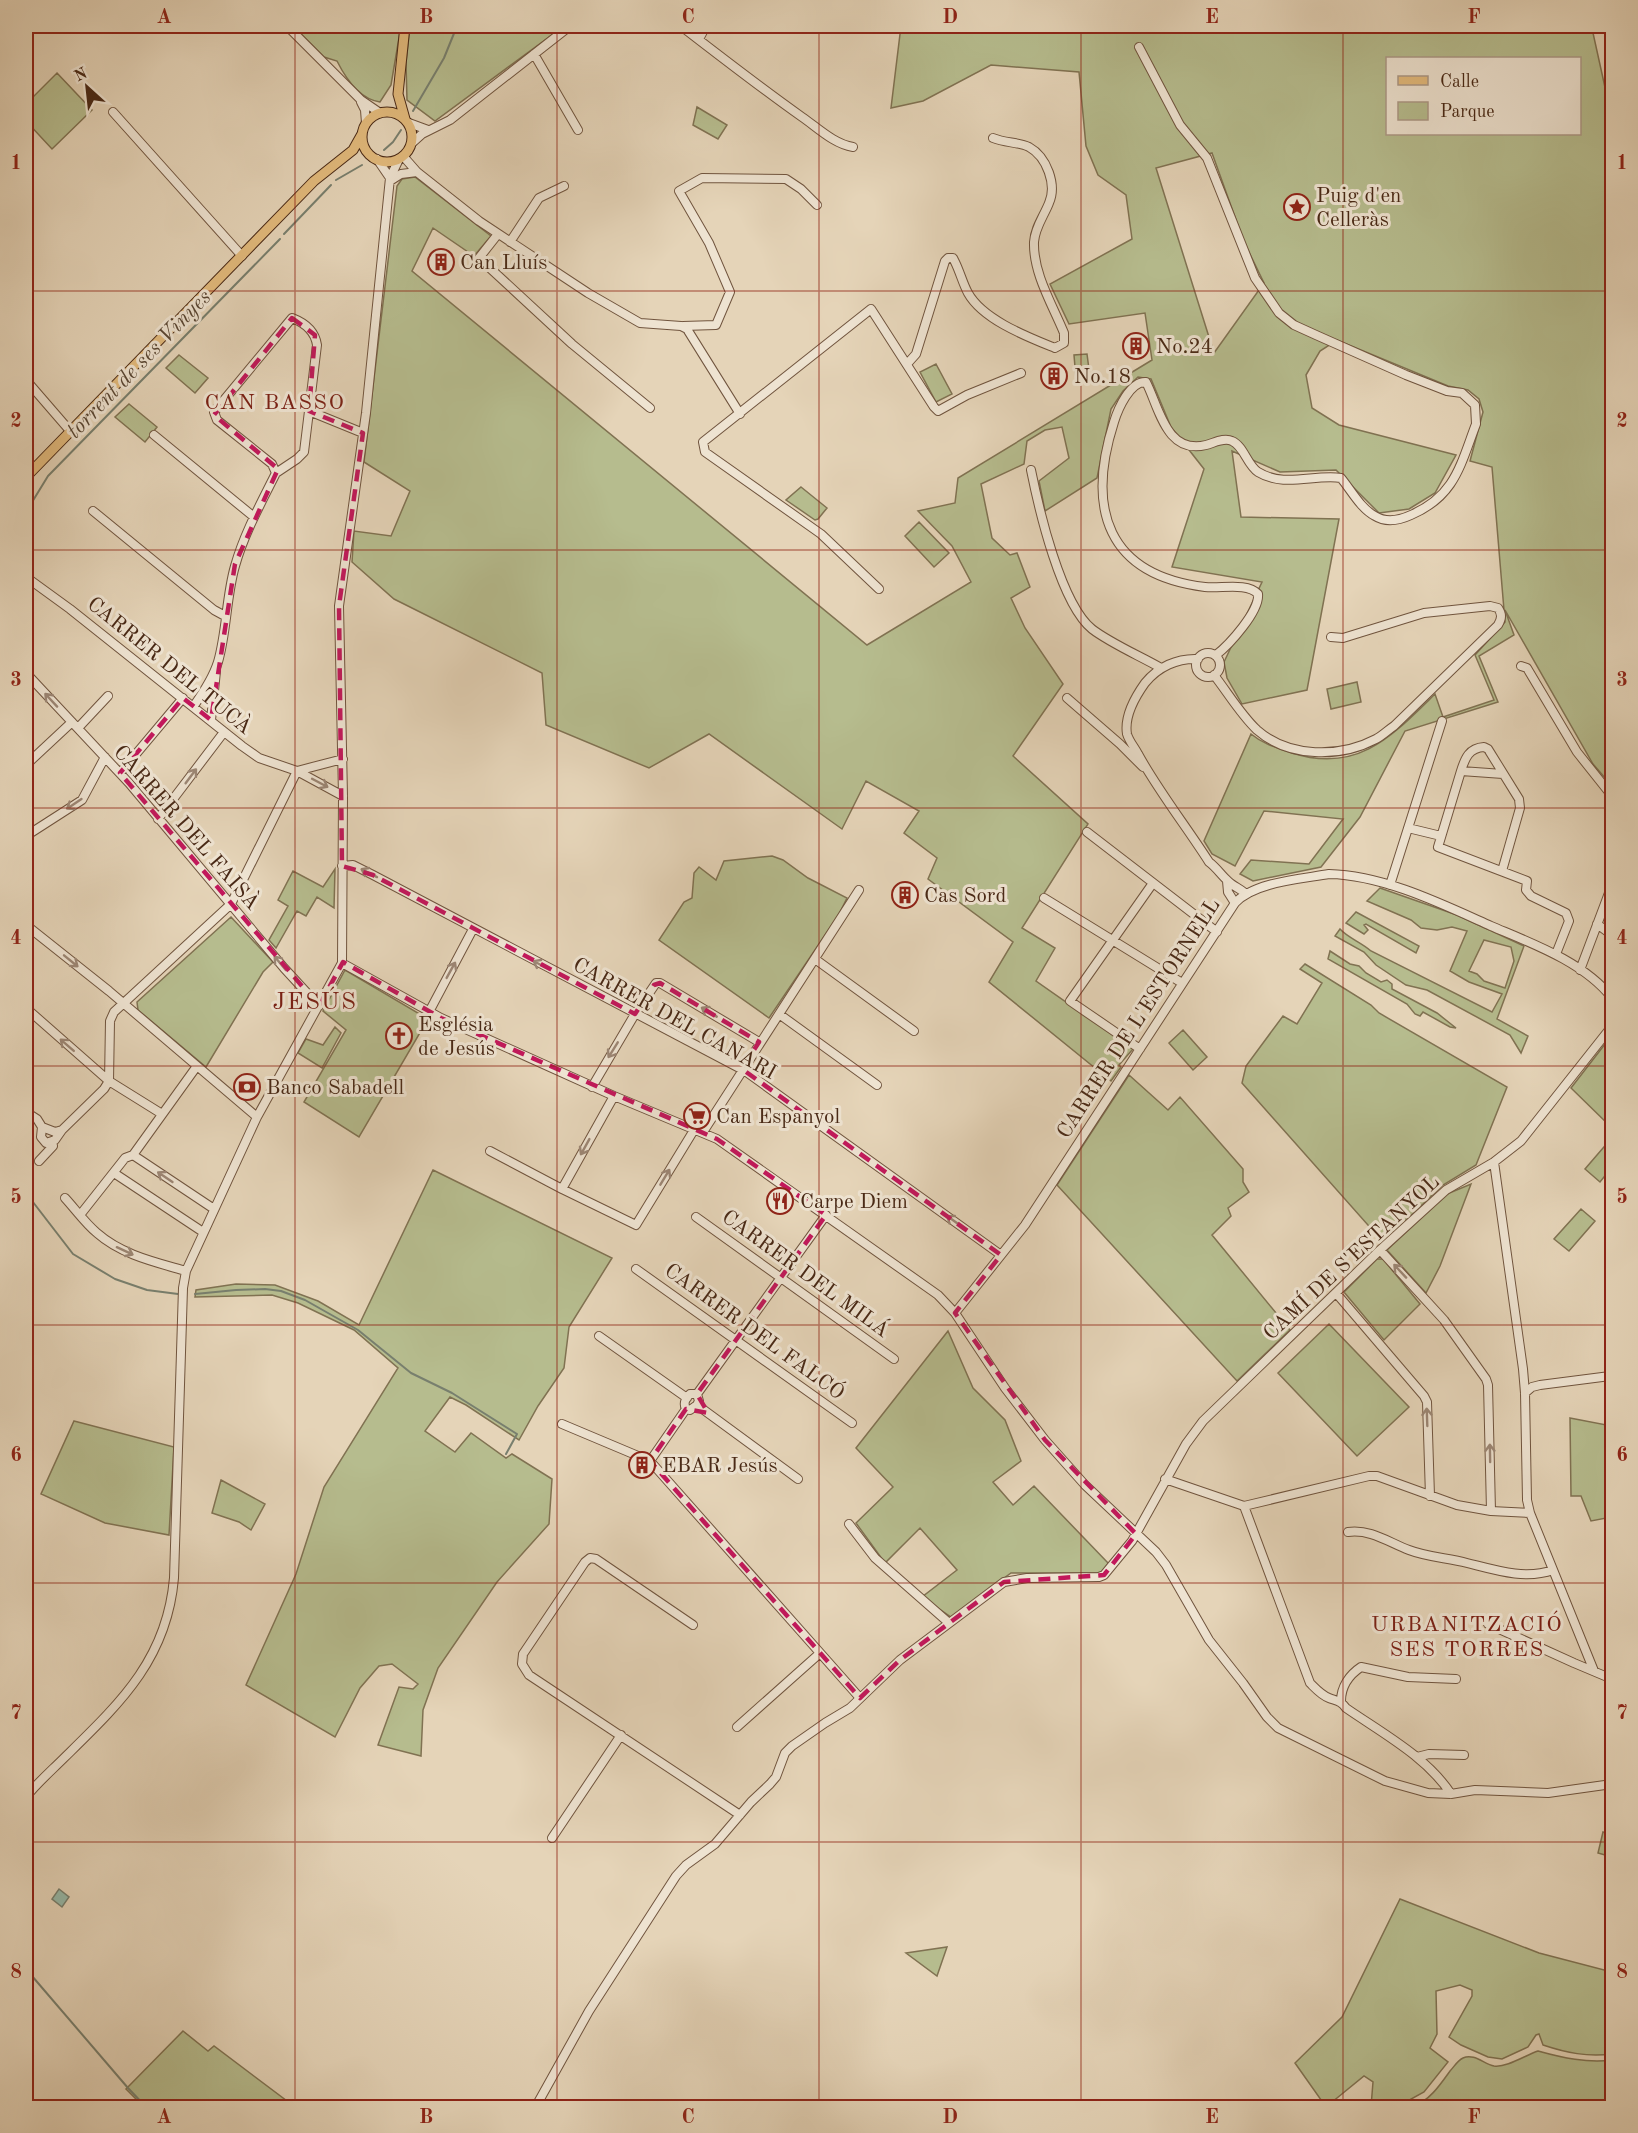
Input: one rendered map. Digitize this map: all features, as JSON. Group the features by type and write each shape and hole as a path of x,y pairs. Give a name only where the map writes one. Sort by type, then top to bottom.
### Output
{"main road":[{"path":"347,155 388,162 401,158 412,143 412,133 398,94 405,26"},
{"path":"26,477 314,181 356,146 366,123 382,112 398,94"},
{"path":"382,112 397,113 407,121"},
{"path":"362,134 364,146 374,158"}],"street":[{"path":"287,26 361,100 382,112"},
{"path":"412,143 428,130 450,120 570,26"},
{"path":"681,26 831,138 853,147"},
{"path":"699,39 706,26"},
{"path":"1139,47 1180,125 1207,158 1251,269 1279,314 1294,325 1406,375 1447,392 1462,393 1475,405 1476,424 1454,480 1443,496 1425,509 1404,518 1388,520 1372,515 1341,478 1292,480 1262,474 1254,470 1235,442 1227,439 1203,446 1180,443 1166,430 1146,381 1141,381 1135,386 1116,414 1110,435 1103,484 1108,522 1114,539 1123,552 1136,564 1177,583 1207,588 1245,588 1254,590 1258,594 1257,606 1227,647 1216,655 1206,653 1198,659 1188,659 1161,668 1148,680 1138,693 1127,724 1128,736 1148,772 1209,862 1220,870 1227,881 1228,892 1235,903"},
{"path":"534,54 578,130"},
{"path":"361,100 366,123"},
{"path":"113,112 242,256"},
{"path":"407,121 428,130"},
{"path":"907,364 916,354 945,261 948,258 952,258 955,262 969,295 986,313 1025,336 1055,348 1064,343 1064,333 1035,263 1034,239 1041,218 1050,203 1053,189 1050,175 1045,165 1030,148 993,138"},
{"path":"374,158 390,179"},
{"path":"26,1795 79,1744 126,1693 148,1664 161,1639 167,1622 174,1578 183,1299 186,1271 257,1117 342,963 343,796 339,606 363,433 390,179 401,158 478,221 631,319 640,323 681,326 716,325 730,292 709,243 679,191 702,178 786,179 801,189 817,205"},
{"path":"390,179 401,174 417,172"},
{"path":"510,242 539,198 564,186"},
{"path":"498,234 479,258 572,344 650,408"},
{"path":"879,589 820,534 705,452 703,442 870,309 874,311 938,411 967,395 1021,373"},
{"path":"211,720 225,616 235,564 254,517 276,473 304,452 316,345 312,330 292,318 214,415 217,420 272,464 276,473"},
{"path":"681,326 692,334 740,414"},
{"path":"26,380 71,432"},
{"path":"309,411 363,433"},
{"path":"154,435 254,517"},
{"path":"1031,470 1045,532 1079,614 1094,630 1161,668"},
{"path":"93,511 214,610 225,616"},
{"name":"CARRER DEL TUCÀ","path":"26,577 260,758 297,771 343,796"},
{"path":"1214,675 1249,722 1260,732 1278,743 1295,749 1336,752 1377,739 1394,726 1502,619 1498,608 1490,606 1424,613 1342,638 1331,637"},
{"path":"1214,675 1220,665 1216,655"},
{"path":"1198,659 1196,667 1200,673 1207,676 1214,675"},
{"path":"193,706 211,678 218,662"},
{"path":"1521,666 1527,668 1577,752 1612,796"},
{"name":"CARRER DEL FAISÀ","path":"26,673 120,773 179,846 319,1006"},
{"path":"26,765 108,696"},
{"path":"120,773 183,698"},
{"path":"1066,698 1120,744 1148,772"},
{"path":"1390,885 1442,721"},
{"path":"158,819 225,732"},
{"path":"1502,871 1520,808 1518,799 1488,749 1480,747 1468,753 1438,847 1527,881 1526,890 1531,896 1568,916 1569,921 1556,954"},
{"path":"26,836 82,800 105,757"},
{"path":"39,1161 62,1130 104,1089 109,1081 110,1021 114,1012 231,904 297,771 342,759"},
{"path":"1461,771 1503,774"},
{"path":"1408,828 1442,836"},
{"path":"1087,832 1217,932"},
{"name":"CARRER DEL CANARI","path":"342,866 353,865 742,1070 1001,1256"},
{"name":"CARRER DE L'ESTORNELL","path":"955,1313 1025,1225 1235,903 1245,893 1329,874 1340,874 1390,885 1556,954 1604,987 1612,998"},
{"path":"1227,881 1238,886 1245,893"},
{"path":"1140,1049 1070,1001 1153,884"},
{"path":"1580,970 1612,885"},
{"path":"703,1132 859,890"},
{"path":"1044,898 1182,983"},
{"path":"1597,924 1612,935"},
{"path":"26,925 123,1003 257,1117"},
{"path":"429,1012 473,929"},
{"path":"815,959 914,1031"},
{"path":"342,963 429,1012 592,1087 703,1132 728,1145 938,1295 955,1313 1005,1388 1045,1440 1085,1485 1156,1552 1209,1640 1266,1717 1278,1728 1385,1781 1428,1793 1451,1794 1475,1790 1548,1792 1612,1784"},
{"path":"592,1087 635,1014 654,985 660,983 759,1042"},
{"path":"26,1008 109,1081 162,1114"},
{"path":"779,1014 877,1085"},
{"name":"CAMÍ DE S'ESTANYOL","path":"535,2108 589,2011 676,1876 686,1865 715,1844 770,1784 776,1777 785,1753 825,1723 850,1708 900,1660 1004,1582 1011,1579 1104,1575 1136,1534 1165,1479 1197,1427 1380,1250 1446,1190 1494,1162 1521,1141 1612,1026"},
{"path":"80,1215 125,1158 133,1155 197,1066"},
{"path":"562,1189 614,1096"},
{"path":"26,1112 37,1119 42,1127 55,1132 62,1130"},
{"path":"42,1127 41,1137 46,1143 52,1142"},
{"path":"489,1151 636,1225 694,1130"},
{"path":"133,1155 214,1209"},
{"path":"1494,1162 1525,1393 1527,1500 1530,1514 1594,1671"},
{"path":"114,1173 203,1232"},
{"path":"65,1198 97,1233 116,1246 142,1258 186,1271"},
{"path":"697,1394 826,1215"},
{"name":"CARRER DEL MILÁ","path":"696,1217 894,1359"},
{"path":"1380,1250 1444,1320 1488,1385 1491,1511"},
{"name":"CARRER DEL FALCÓ","path":"636,1269 852,1423"},
{"path":"1336,1293 1425,1396 1430,1496"},
{"path":"599,1335 687,1398"},
{"path":"1525,1393 1532,1387 1540,1385 1612,1374"},
{"path":"650,1461 686,1409 687,1398 690,1394 697,1394"},
{"path":"686,1409 690,1410 697,1405 699,1401 697,1394"},
{"path":"697,1405 798,1479"},
{"path":"562,1424 650,1461 860,1698"},
{"path":"1165,1479 1245,1506 1377,1476 1457,1504 1491,1511 1530,1514"},
{"path":"1245,1506 1310,1683 1318,1692 1341,1701 1346,1707 1416,1757 1435,1774 1451,1794"},
{"path":"849,1524 875,1558 949,1623"},
{"path":"1348,1532 1367,1531 1423,1555 1485,1568 1526,1575 1541,1574 1552,1570"},
{"path":"693,1625 596,1559 590,1558 585,1562 523,1654 522,1664 529,1675 740,1815"},
{"path":"1488,1624 1612,1678"},
{"path":"737,1727 819,1654"},
{"path":"1341,1701 1341,1694 1348,1678 1361,1667 1408,1677 1456,1679"},
{"path":"552,1838 621,1735"},
{"path":"1416,1757 1429,1754 1464,1755"}],"highlighted area":[{"path":"292,318 315,335 309,411 363,433 339,606 342,866 373,875 635,1014 654,985 660,983 759,1042 742,1069 1001,1255 955,1313 1045,1440 1136,1534 1104,1575 1004,1582 900,1660 860,1698 650,1461 686,1409 708,1413 697,1394 826,1215 717,1139 441,1018 343,962 319,1006 120,773 183,698 211,720 235,564 278,469 214,415"}],"green space":[{"path":"293,26 401,26 391,85 380,102 360,92 349,81 337,61 324,57"},
{"path":"410,26 564,26 435,121 407,100 406,63"},
{"path":"901,26 1612,26 1612,28 1593,33 1612,119 1612,786 1593,764 1505,610 1514,635 1479,656 1498,702 1405,731 1360,817 1321,867 1253,881 1240,874 1251,860 1309,864 1343,819 1264,811 1235,866 1212,854 1204,841 1251,734 1265,743 1292,753 1315,758 1336,759 1355,755 1388,737 1435,694 1443,717 1494,700 1475,655 1505,622 1492,467 1470,461 1483,412 1479,399 1468,390 1448,386 1337,340 1320,351 1306,375 1312,408 1339,425 1456,455 1435,493 1409,509 1379,513 1336,470 1280,472 1232,451 1241,517 1339,519 1307,690 1242,704 1227,678 1224,662 1262,582 1172,567 1204,469 1171,427 1151,379 1138,377 1123,391 1111,409 1097,478 1045,511 1039,481 1069,458 1062,427 1045,430 1027,441 1024,464 981,484 992,538 1010,555 1017,553 1030,587 1011,598 1025,628 1063,684 1013,756 1088,824 1022,928 1055,948 1036,981 1133,1049 1119,1065 1121,1067 1111,1081 989,982 1013,942 928,879 937,858 904,833 919,811 866,781 842,829 709,734 649,768 546,725 542,673 394,599 352,562 354,531 391,536 410,491 364,462 397,186 402,179 415,177 491,236 474,256 433,228 412,271 867,645 971,582 952,546 918,511 955,503 958,478 1152,360 1145,313 1069,324 1050,284 1132,239 1126,195 1098,175 1086,146 1079,72 991,65 923,101 891,108","holes":["1212,153 1244,242 1264,283 1214,353 1156,168"]},
{"path":"57,73 92,110 52,149 26,121 26,104"},
{"path":"697,107 727,125 718,139 693,125"},
{"path":"1087,354 1090,377 1076,379 1074,355"},
{"path":"179,355 208,378 195,393 166,368"},
{"path":"936,364 952,394 936,402 920,372"},
{"path":"129,404 157,427 145,442 115,417"},
{"path":"801,487 827,508 818,519 815,520 786,500"},
{"path":"919,522 949,553 934,567 905,536"},
{"path":"1357,682 1361,702 1331,709 1327,689"},
{"path":"772,856 783,860 808,878 847,898 838,916 769,1018 659,940 684,902 692,898 694,873 699,867 716,880 724,861"},
{"path":"335,869 334,908 317,897 306,916 297,911 276,948 269,940 288,906 278,900 293,871 323,887"},
{"path":"1380,888 1457,915 1524,946 1497,1019 1528,1036 1521,1053 1510,1035 1427,990 1406,985 1376,965 1364,952 1335,936 1340,929 1371,951 1492,1012 1502,994 1469,982 1450,971 1467,931 1452,927 1437,930 1421,928 1411,920 1367,901","holes":["1484,940 1511,947 1514,961 1505,988 1484,981 1477,974 1469,971"]},
{"path":"1356,912 1419,946 1416,953 1366,924 1364,925 1368,930 1364,934 1346,923"},
{"path":"231,917 273,962 263,972 206,1067 138,1010 137,1002"},
{"path":"1330,951 1350,964 1359,966 1381,982 1387,980 1392,984 1392,989 1437,1013 1456,1028 1423,1012 1420,1016 1415,1014 1407,1004 1328,959"},
{"path":"1305,964 1371,1005 1379,1013 1507,1087 1476,1165 1443,1185 1383,1242 1242,1083 1246,1066 1283,1016 1297,1024 1322,983 1300,969"},
{"path":"345,970 428,1019 359,1137 304,1102 346,1030 323,1011"},
{"path":"335,1027 341,1033 322,1068 298,1053 306,1039 323,1045"},
{"path":"1183,1030 1207,1057 1193,1070 1169,1043"},
{"path":"1612,1035 1612,1128 1571,1088"},
{"path":"1129,1075 1168,1110 1180,1097 1243,1169 1243,1182 1249,1192 1228,1208 1231,1216 1212,1235 1290,1330 1237,1381 1057,1185"},
{"path":"1609,1141 1612,1144 1612,1167 1600,1182 1585,1169"},
{"path":"433,1170 612,1258 569,1327 564,1368 538,1406 519,1440 450,1397 425,1431 455,1452 471,1433 506,1458 512,1454 552,1479 549,1524 497,1582 438,1668 423,1710 421,1756 378,1745 399,1687 413,1689 418,1684 392,1664 379,1666 360,1688 335,1737 246,1685 296,1574 324,1487 398,1368 354,1330 298,1303 272,1295 195,1297 196,1290 236,1284 275,1285 318,1301 359,1325"},
{"path":"1471,1184 1440,1266 1426,1293 1387,1250 1447,1194"},
{"path":"1581,1209 1595,1221 1569,1251 1554,1239"},
{"path":"1377,1259 1383,1259 1420,1304 1384,1340 1344,1292"},
{"path":"1329,1324 1409,1407 1357,1456 1278,1373"},
{"path":"948,1331 973,1388 1005,1420 1021,1461 993,1482 1013,1505 1034,1486 1109,1564 1102,1573 1011,1573 951,1617 922,1597 957,1570 920,1528 885,1563 856,1523 893,1487 856,1448"},
{"path":"1570,1418 1612,1426 1612,1517 1591,1521 1581,1496 1571,1496"},
{"path":"74,1421 174,1447 169,1535 105,1523 41,1494"},
{"path":"221,1480 265,1504 251,1530 239,1522 212,1513"},
{"path":"1603,1832 1612,1834 1612,1857 1598,1853"},
{"path":"1400,1899 1539,1953 1612,1972 1612,2054 1586,2055 1560,2050 1543,2045 1539,2034 1528,2047 1502,2059 1488,2057 1461,2045 1449,2037 1472,1996 1472,1990 1460,1985 1436,1991 1437,2034 1430,2048 1448,2062 1424,2092 1404,2103 1371,2107 1373,2082 1364,2076 1326,2107 1295,2063 1342,2017"},
{"path":"947,1947 937,1976 906,1953"},
{"path":"183,2031 208,2051 214,2046 295,2107 144,2107 126,2089"},
{"path":"1538,2051 1575,2059 1612,2060 1612,2107 1413,2107 1430,2096 1463,2058 1471,2057 1490,2065 1499,2066"}],"shaded area":[{"path":"59,1889 69,1897 62,1907 52,1899"}],"waterway":[{"name":"torrent de ses Vinyes","path":"413,111 444,58 457,26"},
{"name":"torrent de ses Vinyes","path":"384,150 401,130"},
{"name":"torrent de ses Vinyes","path":"336,180 362,165"},
{"name":"torrent de ses Vinyes","path":"284,234 331,185"},
{"name":"torrent de ses Vinyes","path":"26,512 48,476 280,239"},
{"path":"26,1193 73,1254 115,1279 147,1290 178,1294"},
{"path":"195,1294 265,1289 281,1291 305,1300 358,1330 411,1373 452,1393 517,1434 506,1454"},
{"path":"26,1969 147,2108"}],"place":[{"name":"Puig d'en Celleràs","path":"1297,207"},
{"name":"Can Lluís","path":"441,262"},
{"name":"No.24","path":"1136,346"},
{"name":"No.18","path":"1054,376"},
{"name":"Cas Sord","path":"905,895"},
{"name":"Església de Jesús","path":"399,1036"},
{"name":"Banco Sabadell","path":"247,1087"},
{"name":"Can Espanyol","path":"697,1116"},
{"name":"Carpe Diem","path":"780,1201"},
{"name":"EBAR Jesús","path":"642,1465"}],"district":[{"name":"CAN BASSO","path":"275,401"},
{"name":"JESÚS","path":"315,1001"},
{"name":"URBANITZACIÓ SES TORRES","path":"1467,1636"}]}
